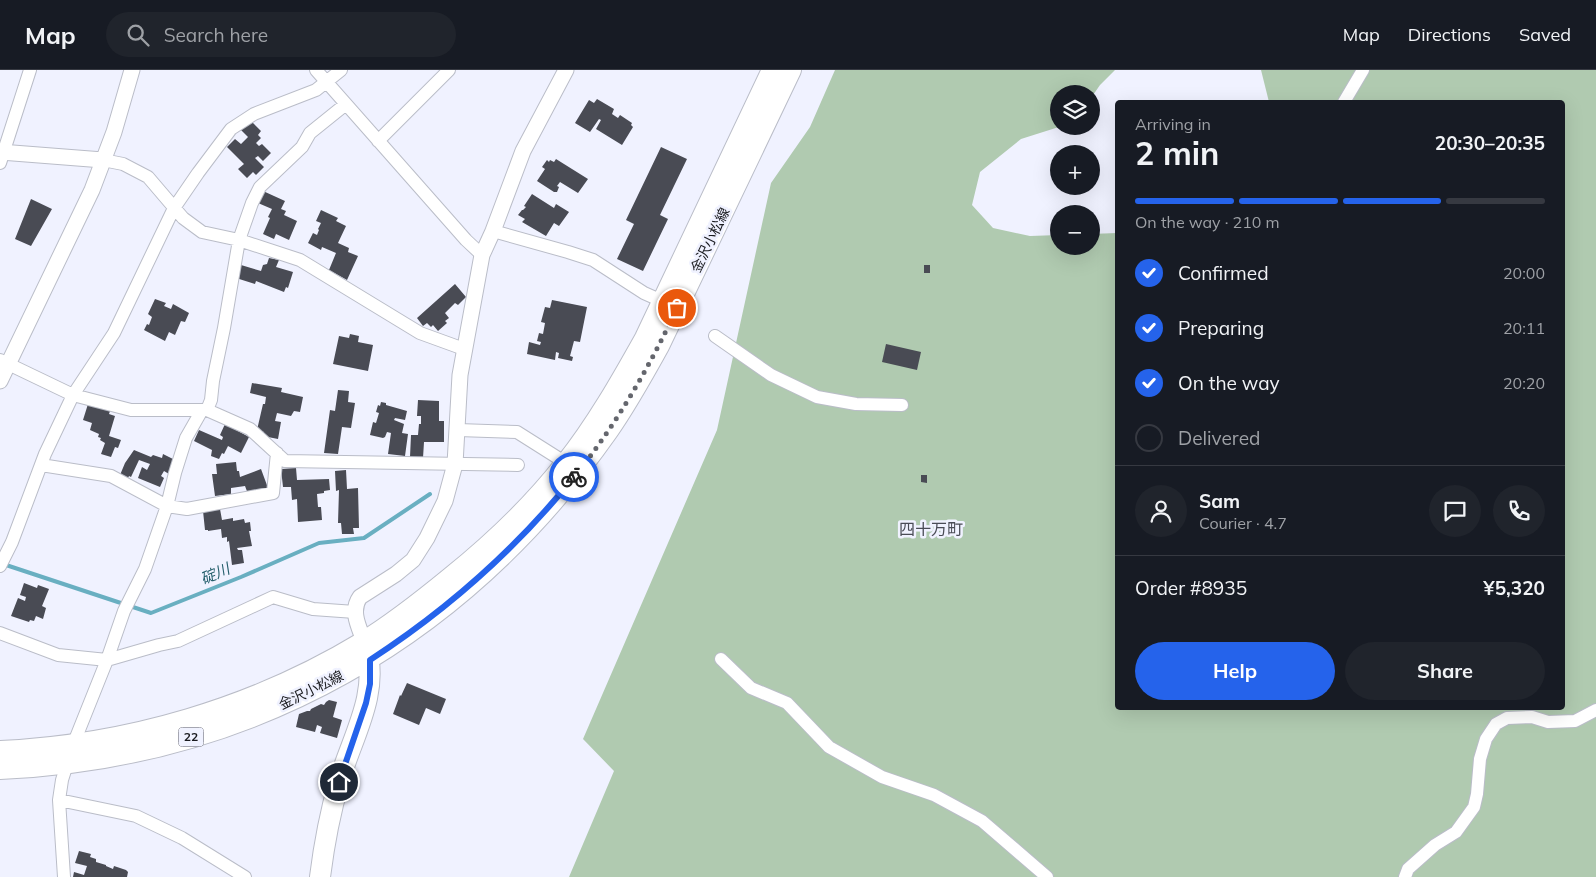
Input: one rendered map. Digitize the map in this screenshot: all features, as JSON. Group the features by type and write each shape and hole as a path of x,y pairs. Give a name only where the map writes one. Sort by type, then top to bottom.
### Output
{"main road":[{"name":"金沢小松線","path":"0,751 73,745 169,725 211,712 287,682 328,662 367,650 464,566 499,535 566,463 596,421 645,338 772,70"},
{"name":"金沢小松線","path":"0,769 67,764 110,757 178,741 257,715 297,698 367,650 440,610 504,554 566,488 610,430 638,385 659,346 791,70"},
{"path":"320,877 329,824 339,782 366,703 370,684 367,650"}],"street":[{"path":"30,70 1,156 103,160 123,164 148,177 183,218 202,232 239,240 300,260 420,333 464,350"},
{"path":"0,381 4,362 92,190 114,132 132,70"},
{"path":"316,70 466,240 482,254"},
{"path":"2,563 12,542 41,465 73,395 114,333 174,208 231,129 254,114 316,90 341,70"},
{"path":"378,141 450,70"},
{"path":"367,650 354,612 360,597 405,568 420,551 445,501 455,464 458,399 464,350 482,254 493,231 523,152 566,70"},
{"path":"1345,100 1363,70"},
{"path":"64,877 59,800 62,780 73,745 107,660 124,611 145,570 167,506 174,473 186,438 211,400 239,240 260,187 302,147 310,133 346,104"},
{"path":"493,231 594,260 644,293 662,301"},
{"path":"715,336 771,376 817,397 856,404 902,405"},
{"path":"4,362 73,395 131,410 205,410 250,429 285,461 518,465"},
{"path":"458,430 517,432 566,463"},
{"path":"41,465 111,476 167,506 187,509 273,493 277,453"},
{"path":"0,634 58,655 107,660 178,641 273,597 313,609 354,612"},
{"path":"721,659 751,688 787,703 829,748 882,777 934,795 982,821 1047,877"},
{"path":"1405,877 1408,869 1436,845 1456,832 1474,807 1480,759 1486,738 1496,724 1507,718 1532,717 1548,722 1575,721 1596,710"},
{"path":"59,800 136,816 182,838 245,877"}],"green space":[{"path":"835,70 1115,70 1100,85 1050,85 1050,130 1021,139 980,172 972,205 993,228 1030,236 1050,235 1050,255 1100,255 1100,234 1115,233 1115,710 1565,710 1565,100 1268,100 1261,70 1596,70 1596,877 569,877 614,771 583,739 717,430 771,183 810,127"}],"building":[{"path":"597,99 614,109 612,114 618,118 620,115 632,123 633,127 622,145 596,129 601,120 599,119 590,132 575,123 589,100 594,103"},
{"path":"252,122 261,131 258,135 261,138 256,143 259,146 262,144 271,153 263,161 258,156 255,158 264,167 256,175 253,172 247,178 238,169 244,164 227,147 235,139 241,144 248,137 240,129"},
{"path":"661,147 687,159 660,215 668,219 643,271 617,259 634,224 626,220"},
{"path":"556,159 588,179 578,193 560,182 557,186 559,187 557,192 554,192 537,181 545,169 542,167 547,160 554,162"},
{"path":"263,191 285,201 281,209 286,211 284,215 297,221 289,240 276,234 274,239 263,234 272,209 258,203"},
{"path":"532,194 554,208 556,204 569,212 559,226 554,223 546,236 522,222 525,219 518,215 526,207 524,206"},
{"path":"31,199 52,209 31,246 15,239"},
{"path":"321,210 338,218 336,221 346,226 338,243 349,248 348,252 358,256 347,280 329,270 336,253 322,247 321,250 308,243 313,233 317,235 319,230 321,223 316,221"},
{"path":"269,258 279,260 276,267 293,272 288,288 286,287 284,292 256,281 255,284 236,278 241,265 261,271"},
{"path":"924,265 930,265 930,273 924,273"},
{"path":"455,284 466,297 458,305 455,303 445,313 449,318 445,321 447,323 438,331 433,325 431,327 427,323 423,326 417,318"},
{"path":"155,299 166,303 164,306 171,309 173,304 189,313 185,322 181,321 175,335 169,332 165,341 144,330 147,324 149,325 152,317 148,314"},
{"path":"552,300 587,307 580,342 574,341 570,356 573,357 572,361 558,358 559,353 556,352 555,360 527,354 529,342 540,345 541,342 537,341 539,333 543,334 545,323 541,322 545,307 550,308"},
{"path":"350,334 359,336 358,342 373,345 368,371 333,364 339,336 349,338"},
{"path":"886,344 921,352 917,370 882,362"},
{"path":"252,383 282,388 281,392 303,397 300,412 294,411 291,416 277,413 275,421 281,422 278,439 263,436 264,432 257,430 266,397 250,393"},
{"path":"338,390 349,391 348,402 355,403 351,428 342,427 338,454 324,453 330,410 335,411"},
{"path":"418,400 439,401 439,421 444,421 444,442 424,442 423,458 410,457 411,435 418,435 419,424 421,424 421,416 417,416"},
{"path":"381,402 407,411 405,420 395,418 394,420 404,424 402,433 408,434 405,456 388,454 391,433 387,432 383,438 370,435 373,422 376,423 379,413 376,412 378,405 380,406"},
{"path":"88,404 110,411 109,414 115,416 109,436 121,440 118,448 115,447 111,457 101,454 105,443 98,437 99,434 90,430 92,423 83,420"},
{"path":"225,424 249,437 241,453 228,446 219,459 211,456 212,450 194,441 199,430 222,440 223,437 220,435"},
{"path":"134,450 151,457 153,455 162,458 163,454 175,460 169,474 164,471 161,476 164,478 160,487 138,478 142,467 147,470 150,464 139,460 131,477 129,476 128,478 120,475 125,463"},
{"path":"236,462 240,477 261,469 268,488 248,494 245,486 231,488 231,494 215,496 212,474 217,474 216,464"},
{"path":"296,468 297,480 329,479 330,490 317,494 322,520 298,522 297,499 292,500 291,487 283,487 281,469"},
{"path":"346,470 347,489 358,488 359,528 353,528 354,534 342,534 341,523 338,523 339,490 336,491 335,471"},
{"path":"921,475 927,475 927,483 921,482"},
{"path":"220,509 222,520 233,518 233,521 244,519 245,523 250,522 251,531 249,531 252,546 237,548 242,550 244,563 232,565 229,541 227,542 227,537 222,538 221,529 205,530 203,511"},
{"path":"24,583 37,588 38,585 49,589 42,606 46,608 43,619 36,616 34,621 30,620 29,622 11,616 18,598 25,601 26,597 20,595"},
{"path":"407,683 446,699 440,714 426,708 419,725 393,714"},
{"path":"329,700 337,702 333,717 342,720 337,738 320,733 322,727 317,725 315,732 296,727 299,714 310,711 321,704 324,705"},
{"path":"79,851 91,854 90,857 96,859 96,862 113,869 114,866 126,870 128,872 127,877 73,877 74,872 84,875 87,866 75,863"}],"waterway":[{"name":"碇川","path":"3,564 151,613 319,543 364,538 430,494"}],"way so far":[{"path":"574,477 610,430 638,385 677,308"}],"district":[{"name":"四十万町","path":"931,529"}],"route":[{"path":"339,782 366,703 370,684 370,660 440,610 478,578 539,518 574,477"}]}
